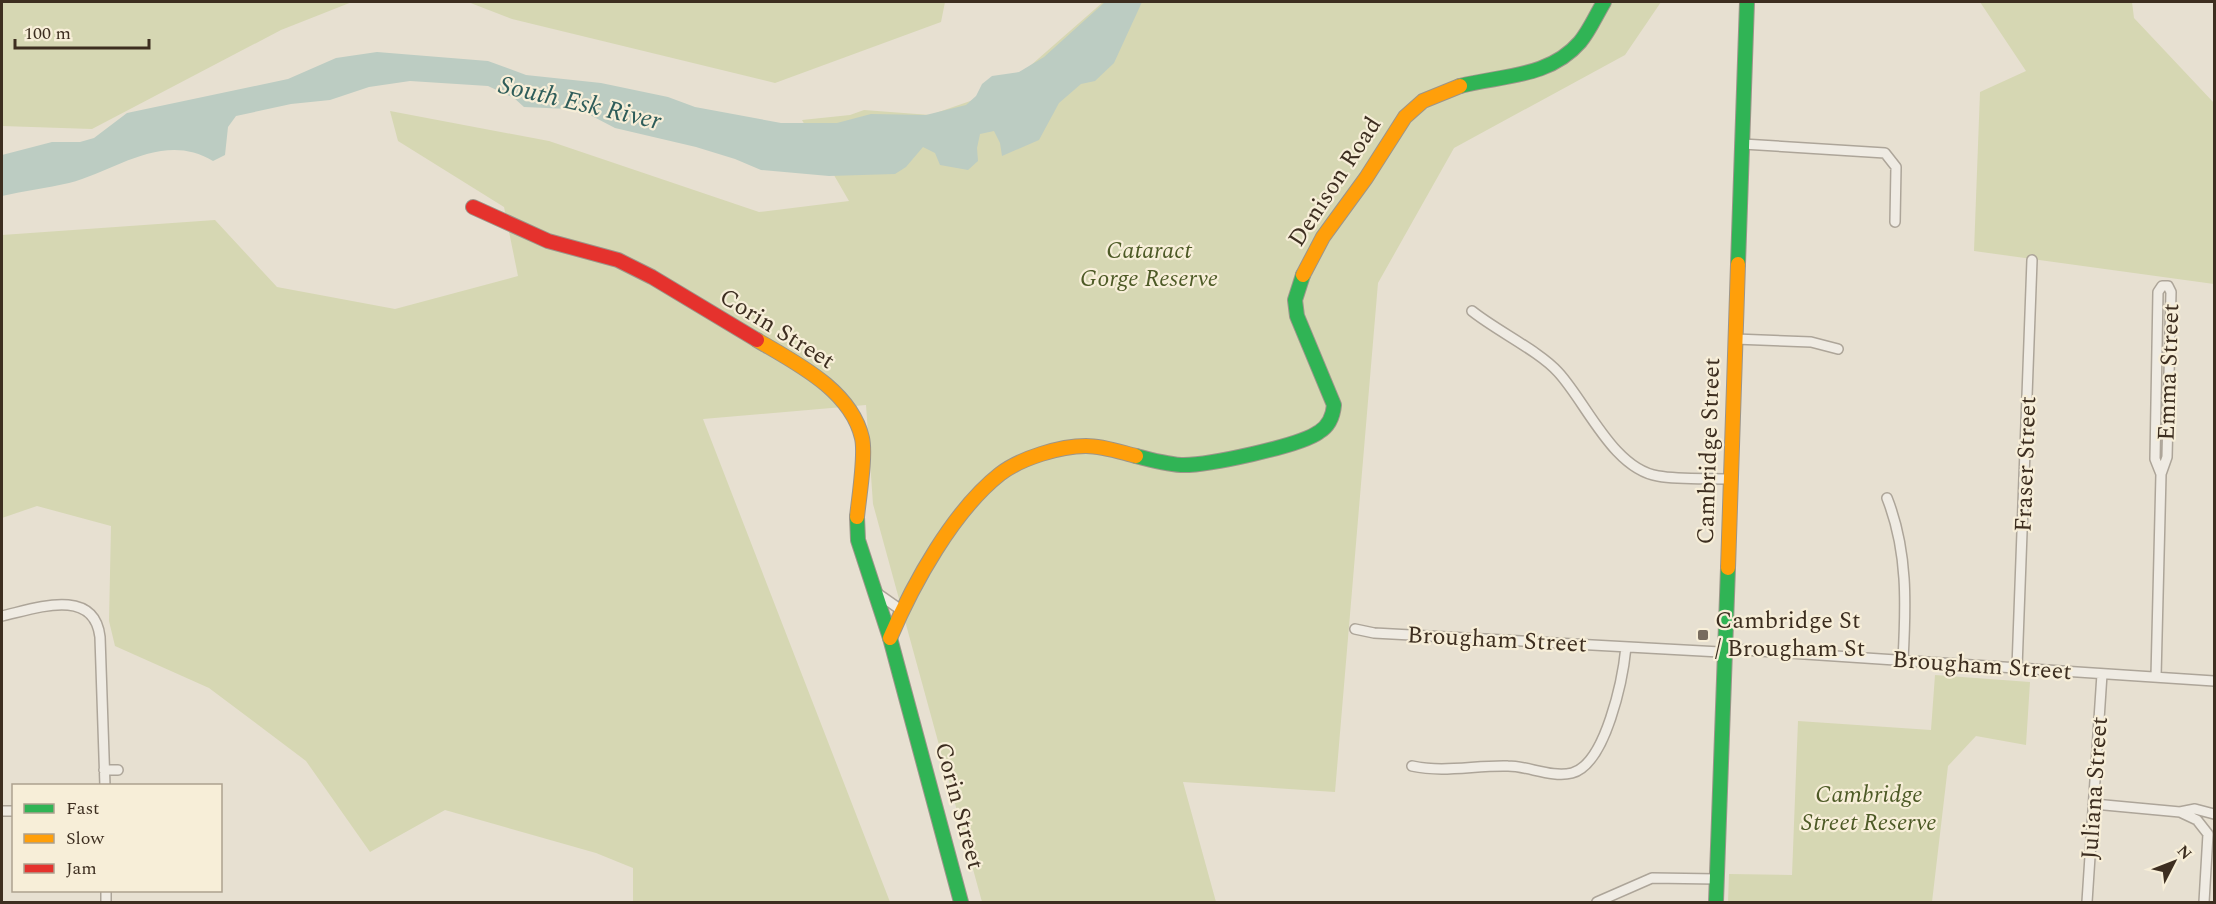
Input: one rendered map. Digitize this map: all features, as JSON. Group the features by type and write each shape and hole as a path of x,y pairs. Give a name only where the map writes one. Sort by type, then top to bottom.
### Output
{"street":[{"name":"Denison Road","path":"890,638 901,610 933,559 986,487 1001,473 1019,464 1084,446 1150,460 1194,465 1315,436 1334,415 1334,405 1299,318 1295,299 1309,260 1325,232 1366,178 1400,122 1416,106 1433,96 1468,84 1533,74 1556,64 1579,43 1604,2"},
{"name":"Cambridge Street","path":"1716,903 1747,2"},
{"path":"1743,144 1885,153 1896,167 1895,222"},
{"name":"Corin Street","path":"473,207 548,241 618,260 787,357 827,386 843,401 857,424 863,440 857,518 858,540 890,638 961,903"},
{"name":"Fraser Street","path":"2017,668 2032,260"},
{"name":"Emma Street","path":"2156,677 2161,474 2167,457 2171,292 2168,286 2162,286 2158,292 2155,459 2161,474"},
{"path":"1472,311 1491,327 1552,365 1606,439 1630,462 1658,476 1731,479"},
{"path":"1735,339 1811,342 1838,349"},
{"path":"1887,498 1897,523 1906,580 1904,660"},
{"path":"874,591 901,610"},
{"path":"2,616 70,604 78,606 96,622 100,638 105,784"},
{"name":"Brougham Street","path":"1355,629 1374,633 1904,660 2214,681"},
{"path":"1412,766 1444,770 1477,766 1511,766 1562,774 1578,770 1594,755 1615,704 1624,670 1626,647"},
{"name":"Juliana Street","path":"2087,903 2102,674"},
{"path":"104,770 118,770"},
{"path":"2094,804 2180,812 2195,809 2214,814"},
{"path":"2180,812 2197,820 2208,834 2204,903"},
{"path":"1597,903 1652,878 1716,879"}],"green space":[{"path":"2,2 352,2 281,30 92,129 2,126"},
{"path":"468,2 945,2 941,22 775,83 512,19"},
{"name":"Cataract Gorge Reserve","path":"1103,2 1661,2 1625,55 1454,148 1378,283 1335,792 1183,782 1216,902 982,902 873,504 866,405 703,419 890,902 633,902 633,868 596,853 445,810 370,852 306,761 209,688 115,646 109,621 111,526 37,506 2,518 2,235 215,220 277,287 395,309 518,276 504,207 398,141 390,111 549,141 759,212 849,201 802,120 850,115 864,110 930,115 976,99 1022,73"},
{"path":"1980,2 2132,2 2134,18 2214,103 2214,284 1974,251 1980,92 2026,71"},
{"name":"Cambridge Street Reserve","path":"1935,675 2030,682 2026,745 1976,736 1948,766 1932,902 1728,902 1729,874 1792,875 1798,721 1931,730"}],"water":[{"name":"South Esk River","path":"1105,2 1142,2 1114,63 1095,81 1081,84 1059,103 1039,140 1002,156 1000,143 994,131 980,134 977,148 978,161 968,170 940,165 935,153 923,147 906,167 895,174 829,176 761,170 696,147 615,128 590,115 569,109 524,107 514,98 488,86 410,81 369,87 330,100 291,104 236,116 228,127 225,155 213,161 195,153 177,150 159,151 69,183 2,196 2,155 52,142 80,142 94,138 127,113 288,79 336,58 377,52 488,61 526,75 601,83 668,97 695,107 781,123 837,123 871,114 926,115 966,105 976,96 982,84 992,76 1019,72 1044,57"}],"traffic: fast":[{"path":"1460,86 1524,73 1554,63 1580,42 1604,2"},
{"path":"1738,264 1747,2"},
{"path":"1136,456 1181,465 1210,462 1293,443 1319,432 1328,424 1334,405 1297,316 1295,300 1303,275"},
{"path":"857,517 858,540 890,638 961,902"},
{"path":"1716,902 1728,568"}],"traffic: slow":[{"path":"1303,275 1323,237 1366,178 1405,117 1423,101 1460,86"},
{"path":"1728,568 1738,264"},
{"path":"757,340 820,380 834,392 856,421 863,445 857,517"},
{"path":"890,638 910,595 936,550 966,508 1000,474 1030,458 1076,447 1099,447 1136,456"}],"traffic: jam":[{"path":"473,207 548,241 618,260 652,277 757,340"}],"place":[{"name":"Cambridge St / Brougham St","path":"1703,635"}]}
